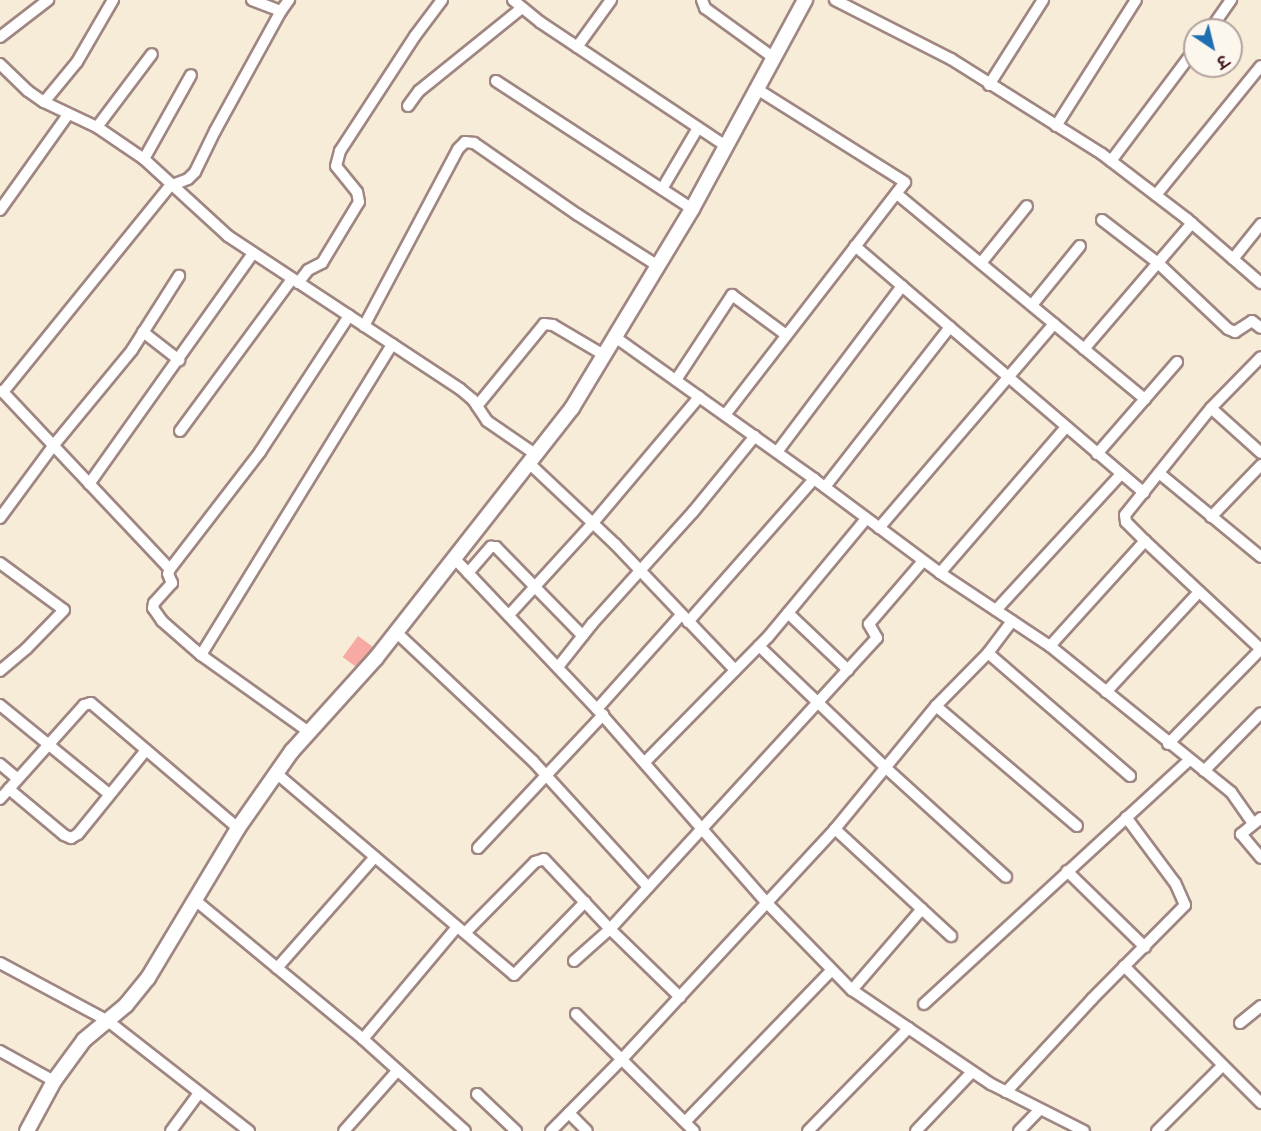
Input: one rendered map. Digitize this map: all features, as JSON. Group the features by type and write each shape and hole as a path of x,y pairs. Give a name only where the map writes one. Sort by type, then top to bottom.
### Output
{"street":[{"path":"0,37 48,0"},
{"path":"44,102 85,51 113,0"},
{"path":"252,0 281,11"},
{"path":"170,569 2,392 170,186 188,179 195,172 215,131 289,0"},
{"path":"180,431 295,281 308,270 322,263 359,202 357,192 336,166 340,151 415,36 442,0"},
{"path":"578,47 610,0"},
{"path":"702,0 705,8 774,58"},
{"path":"27,1131 54,1081 84,1040 126,1005 147,978 238,828 276,773 396,632 572,408 692,209 805,0"},
{"path":"835,0 926,45 1111,161 1192,223 1261,283"},
{"path":"989,85 1043,0"},
{"path":"1056,126 1136,0"},
{"path":"1218,18 1231,0"},
{"path":"408,106 419,91 518,4 726,146"},
{"path":"97,127 152,54"},
{"path":"0,64 28,91 44,102 68,116 97,127 144,159 170,186 228,236 460,389 477,406 487,421 532,459 735,670"},
{"path":"1111,161 1183,66"},
{"path":"1156,195 1261,66"},
{"path":"144,159 191,75"},
{"path":"496,81 692,209"},
{"path":"725,415 905,182 757,89"},
{"path":"2,203 68,116"},
{"path":"662,189 698,128"},
{"path":"364,326 458,149 465,142 474,143 578,215 658,266"},
{"path":"897,194 1145,399"},
{"path":"981,263 1027,206"},
{"path":"1102,220 1158,262 1228,329 1235,332 1246,322 1252,321 1261,328"},
{"path":"1084,349 1192,223"},
{"path":"1233,259 1261,224"},
{"path":"855,246 1144,494"},
{"path":"1032,305 1080,246"},
{"path":"89,484 253,253"},
{"path":"0,518 53,446 132,350 179,276"},
{"path":"777,452 902,286"},
{"path":"676,380 732,295 786,334"},
{"path":"309,732 201,655 162,621 153,608 154,603 172,583 168,574 170,569 260,452 349,316"},
{"path":"477,406 544,324 553,325 604,355"},
{"path":"879,528 1010,379 1054,324"},
{"path":"825,487 950,327"},
{"path":"143,332 179,360"},
{"path":"615,337 825,487 922,561 1050,646 1168,744 1231,792 1257,821 1241,834 1261,858"},
{"path":"201,655 392,344"},
{"path":"1168,744 1261,649 1145,542 1124,519 1211,408 1261,357"},
{"path":"1097,453 1177,362"},
{"path":"508,615 593,523 699,397"},
{"path":"1211,408 1261,453"},
{"path":"940,573 1066,427"},
{"path":"558,667 693,512 755,436"},
{"path":"1211,517 1261,465"},
{"path":"1159,473 1261,557"},
{"path":"996,610 1121,474"},
{"path":"478,848 814,479"},
{"path":"645,762 759,646 866,519"},
{"path":"1050,646 1145,542"},
{"path":"468,573 494,546 583,636"},
{"path":"454,558 600,712 767,903 852,990 972,1072 1006,1092 1084,1131"},
{"path":"574,961 610,929 878,638 869,624 922,561"},
{"path":"0,563 64,610 26,650 0,670"},
{"path":"1106,692 1199,592"},
{"path":"788,613 848,670"},
{"path":"551,1131 623,1058 835,829 936,706 988,653 1012,621"},
{"path":"396,632 545,774 648,887"},
{"path":"759,646 819,701 886,768 1006,877"},
{"path":"988,653 1130,776"},
{"path":"0,799 84,705 91,703 238,828"},
{"path":"0,705 109,794"},
{"path":"936,706 1077,826"},
{"path":"1204,771 1261,713"},
{"path":"9,789 64,835 71,838 78,834 146,750"},
{"path":"924,1004 1189,760"},
{"path":"0,764 18,779"},
{"path":"276,773 514,975 585,902"},
{"path":"1006,1092 1124,966 1185,905 1175,884 1126,817"},
{"path":"835,829 951,936"},
{"path":"277,968 375,857"},
{"path":"363,1039 461,930 540,859 548,862 610,929 680,997"},
{"path":"1067,871 1145,947"},
{"path":"195,900 363,1039 459,1129"},
{"path":"852,990 922,909"},
{"path":"0,963 108,1021 249,1131"},
{"path":"1124,966 1261,1103"},
{"path":"685,1122 832,970"},
{"path":"1240,1023 1261,1006"},
{"path":"576,1014 623,1058 694,1131"},
{"path":"808,1131 909,1028"},
{"path":"0,1051 54,1081"},
{"path":"1157,1131 1222,1066"},
{"path":"344,1131 398,1070"},
{"path":"916,1131 972,1072"},
{"path":"171,1131 199,1093"},
{"path":"477,1094 516,1131"},
{"path":"1019,1131 1040,1109"},
{"path":"569,1113 587,1131"}],"building":[{"path":"358,636 373,647 358,668 343,657"}]}
